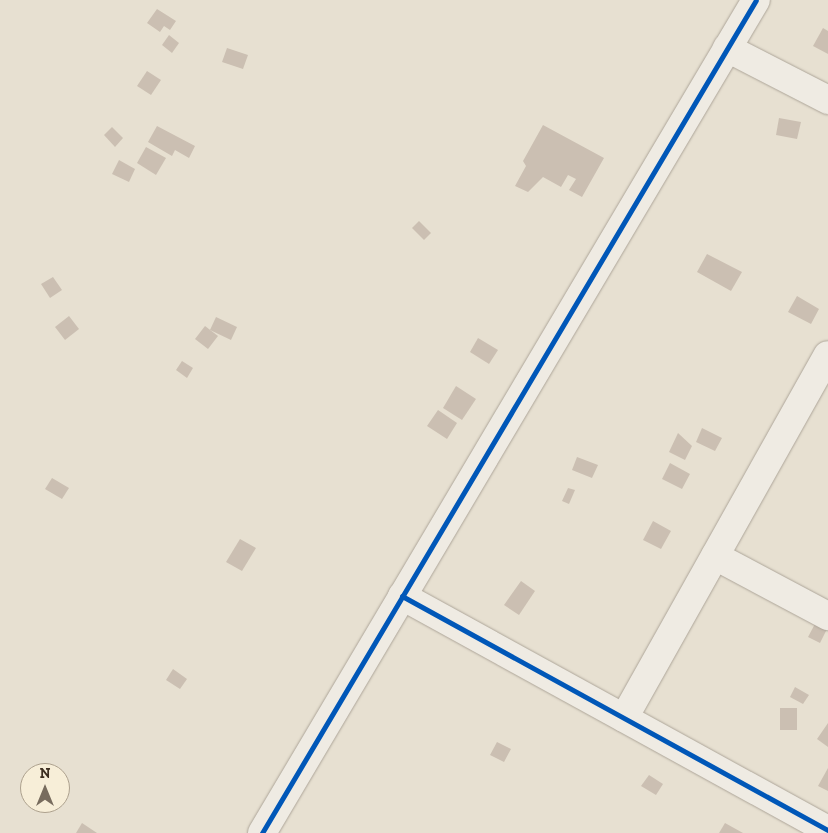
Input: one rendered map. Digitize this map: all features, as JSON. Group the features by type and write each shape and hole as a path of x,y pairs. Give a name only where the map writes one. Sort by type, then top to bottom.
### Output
{"street":[{"path":"262,833 756,0"},
{"path":"727,48 828,100"},
{"path":"624,718 828,355"},
{"path":"715,556 828,616"},
{"path":"402,596 828,830"}],"building":[{"path":"157,9 176,21 170,30 164,26 160,32 147,23"},
{"path":"823,28 828,31 828,54 813,46"},
{"path":"169,35 179,43 172,53 162,45"},
{"path":"227,48 248,55 243,69 222,62"},
{"path":"147,71 161,80 151,95 137,86"},
{"path":"779,118 801,122 797,139 776,135"},
{"path":"543,125 604,158 582,197 569,190 576,179 568,175 561,187 543,177 528,192 515,186 526,166 523,161"},
{"path":"157,126 195,146 189,158 175,150 172,156 148,142"},
{"path":"112,127 123,138 115,147 104,135"},
{"path":"146,147 166,158 156,175 137,163"},
{"path":"119,160 135,169 129,182 112,174"},
{"path":"419,221 431,233 424,240 412,228"},
{"path":"707,254 742,272 731,291 697,272"},
{"path":"53,277 62,290 50,298 41,284"},
{"path":"797,296 819,309 811,324 788,312"},
{"path":"69,316 79,329 65,340 55,327"},
{"path":"216,317 237,327 231,340 210,330"},
{"path":"205,326 218,336 208,349 195,339"},
{"path":"478,338 498,350 489,364 470,352"},
{"path":"182,361 193,368 187,378 176,370"},
{"path":"456,386 476,399 462,420 443,408"},
{"path":"438,410 457,423 447,439 427,426"},
{"path":"702,428 722,438 715,451 696,442"},
{"path":"678,433 692,446 685,460 669,452"},
{"path":"577,457 598,465 592,478 572,470"},
{"path":"670,463 690,474 682,489 662,479"},
{"path":"52,478 69,488 62,499 45,489"},
{"path":"568,488 575,490 569,504 562,501"},
{"path":"653,521 671,531 661,549 643,540"},
{"path":"240,539 256,548 242,571 226,562"},
{"path":"521,581 535,591 519,615 504,605"},
{"path":"816,622 827,629 820,643 808,637"},
{"path":"173,669 187,679 180,689 166,680"},
{"path":"795,687 809,695 803,704 790,697"},
{"path":"780,708 797,708 797,730 780,730"},
{"path":"828,723 828,747 817,739"},
{"path":"497,742 511,749 504,762 490,755"},
{"path":"828,768 828,791 818,786"},
{"path":"649,775 663,784 656,795 641,786"},
{"path":"82,823 97,833 76,833"},
{"path":"725,823 743,833 719,833"}],"cycle path":[{"path":"262,833 756,0"},
{"path":"402,596 828,830"}]}
